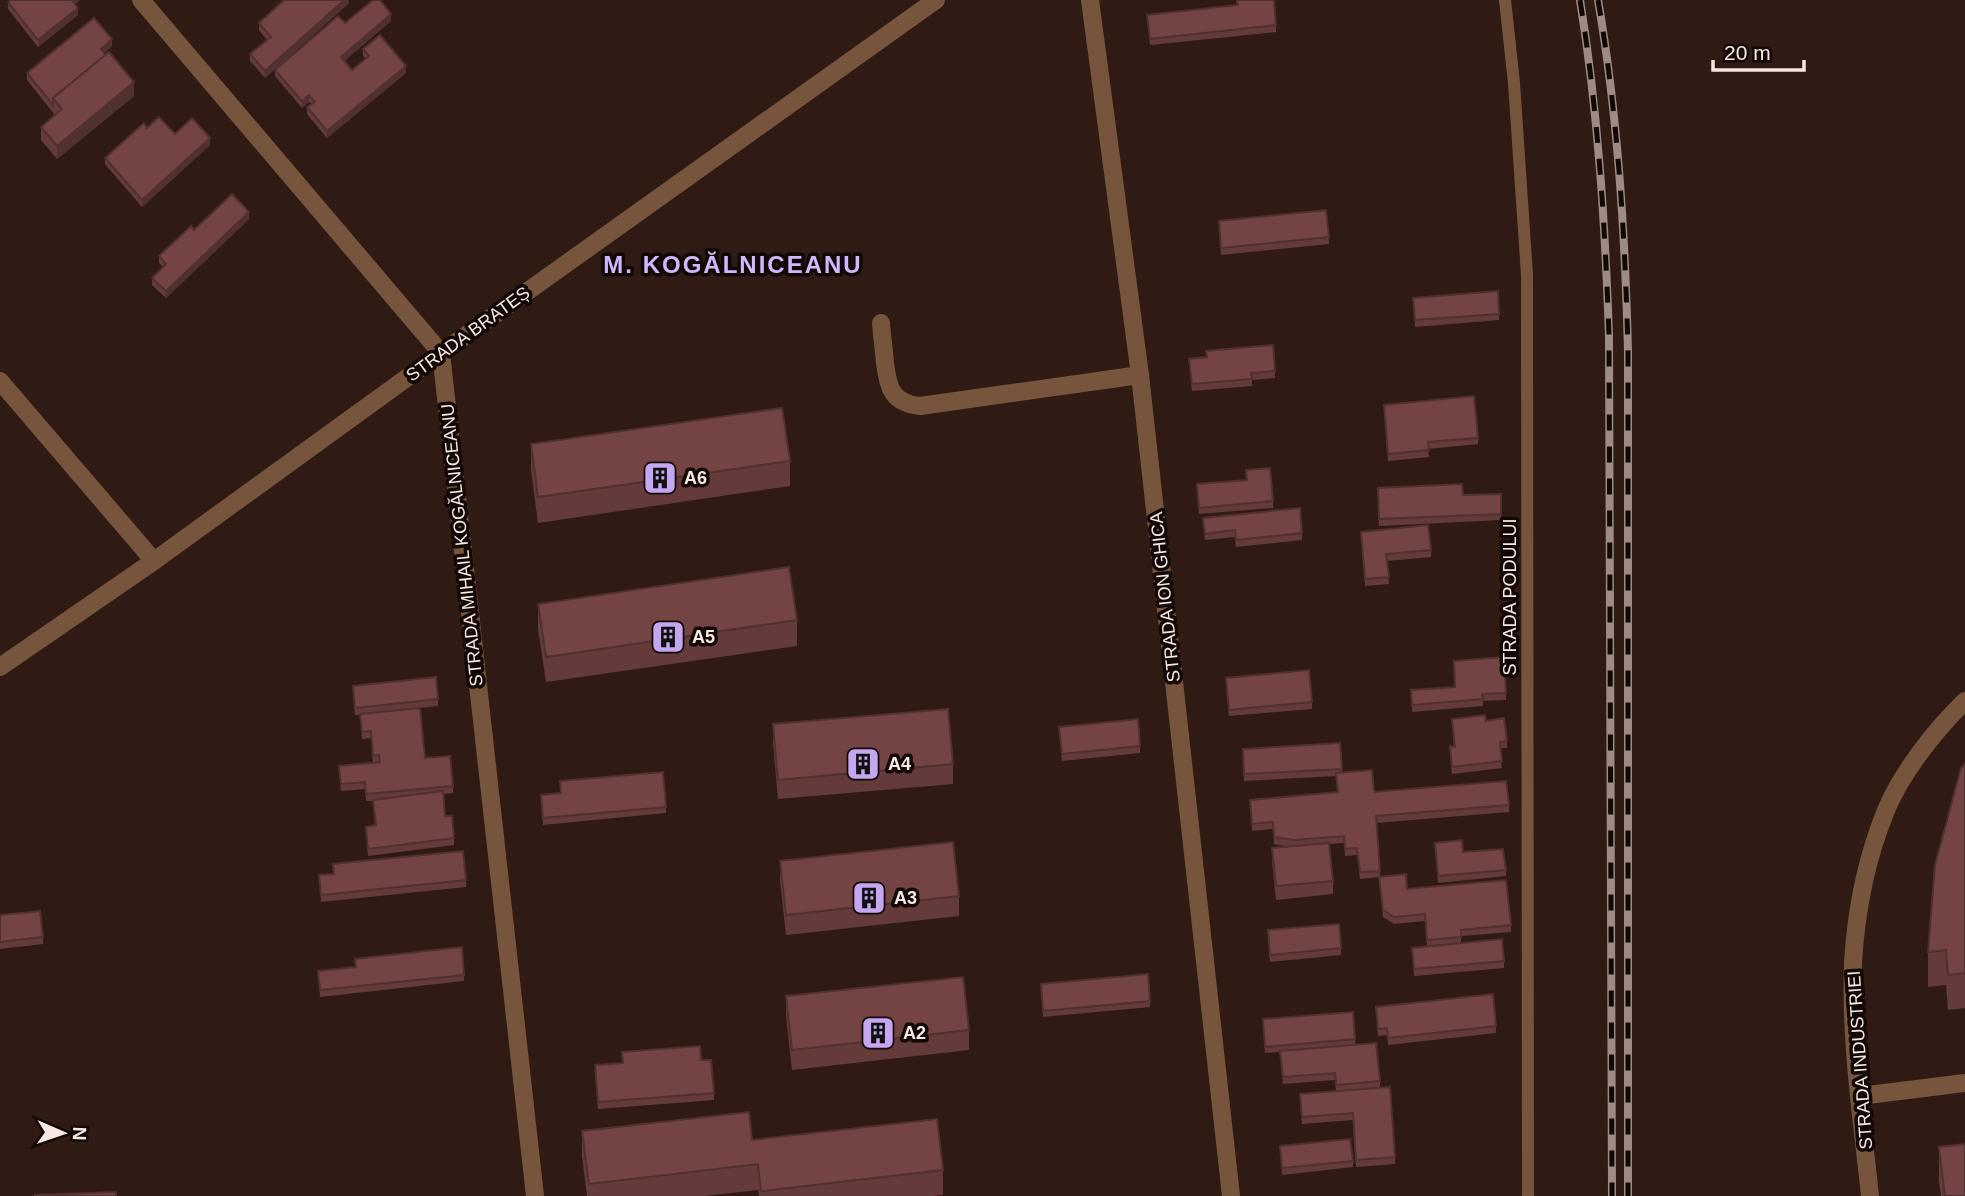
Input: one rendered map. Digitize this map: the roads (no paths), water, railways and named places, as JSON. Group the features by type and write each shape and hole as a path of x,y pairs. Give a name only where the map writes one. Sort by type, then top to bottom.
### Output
{"street":[{"path":"141,0 441,353"},
{"name":"STRADA BRATEȘ","path":"0,667 154,561 936,0"},
{"name":"STRADA ION GHICA","path":"1090,0 1140,374 1231,1196"},
{"path":"881,323 890,389 906,404 920,406 1140,374"},
{"name":"STRADA MIHAIL KOGĂLNICEANU","path":"441,353 535,1196"},
{"path":"0,382 154,561"},
{"name":"STRADA INDUSTRIEI","path":"1870,1196 1854,1031 1853,963 1860,903 1872,850 1888,806 1941,725 1965,701"},
{"path":"1860,1096 1965,1083"}],"lane":[{"name":"STRADA PODULUI","path":"1504,0 1514,83 1527,275 1528,1196"}],"railway":[{"path":"1580,0 1600,167 1609,336 1612,1196"},
{"path":"1598,0 1611,87 1619,175 1628,351 1628,1196"}],"place":[{"name":"A6","path":"660,478"},
{"name":"A5","path":"668,637"},
{"name":"A4","path":"863,764"},
{"name":"A3","path":"869,898"},
{"name":"A2","path":"878,1033"}],"district":[{"name":"M. KOGĂLNICEANU","path":"733,264"}]}
